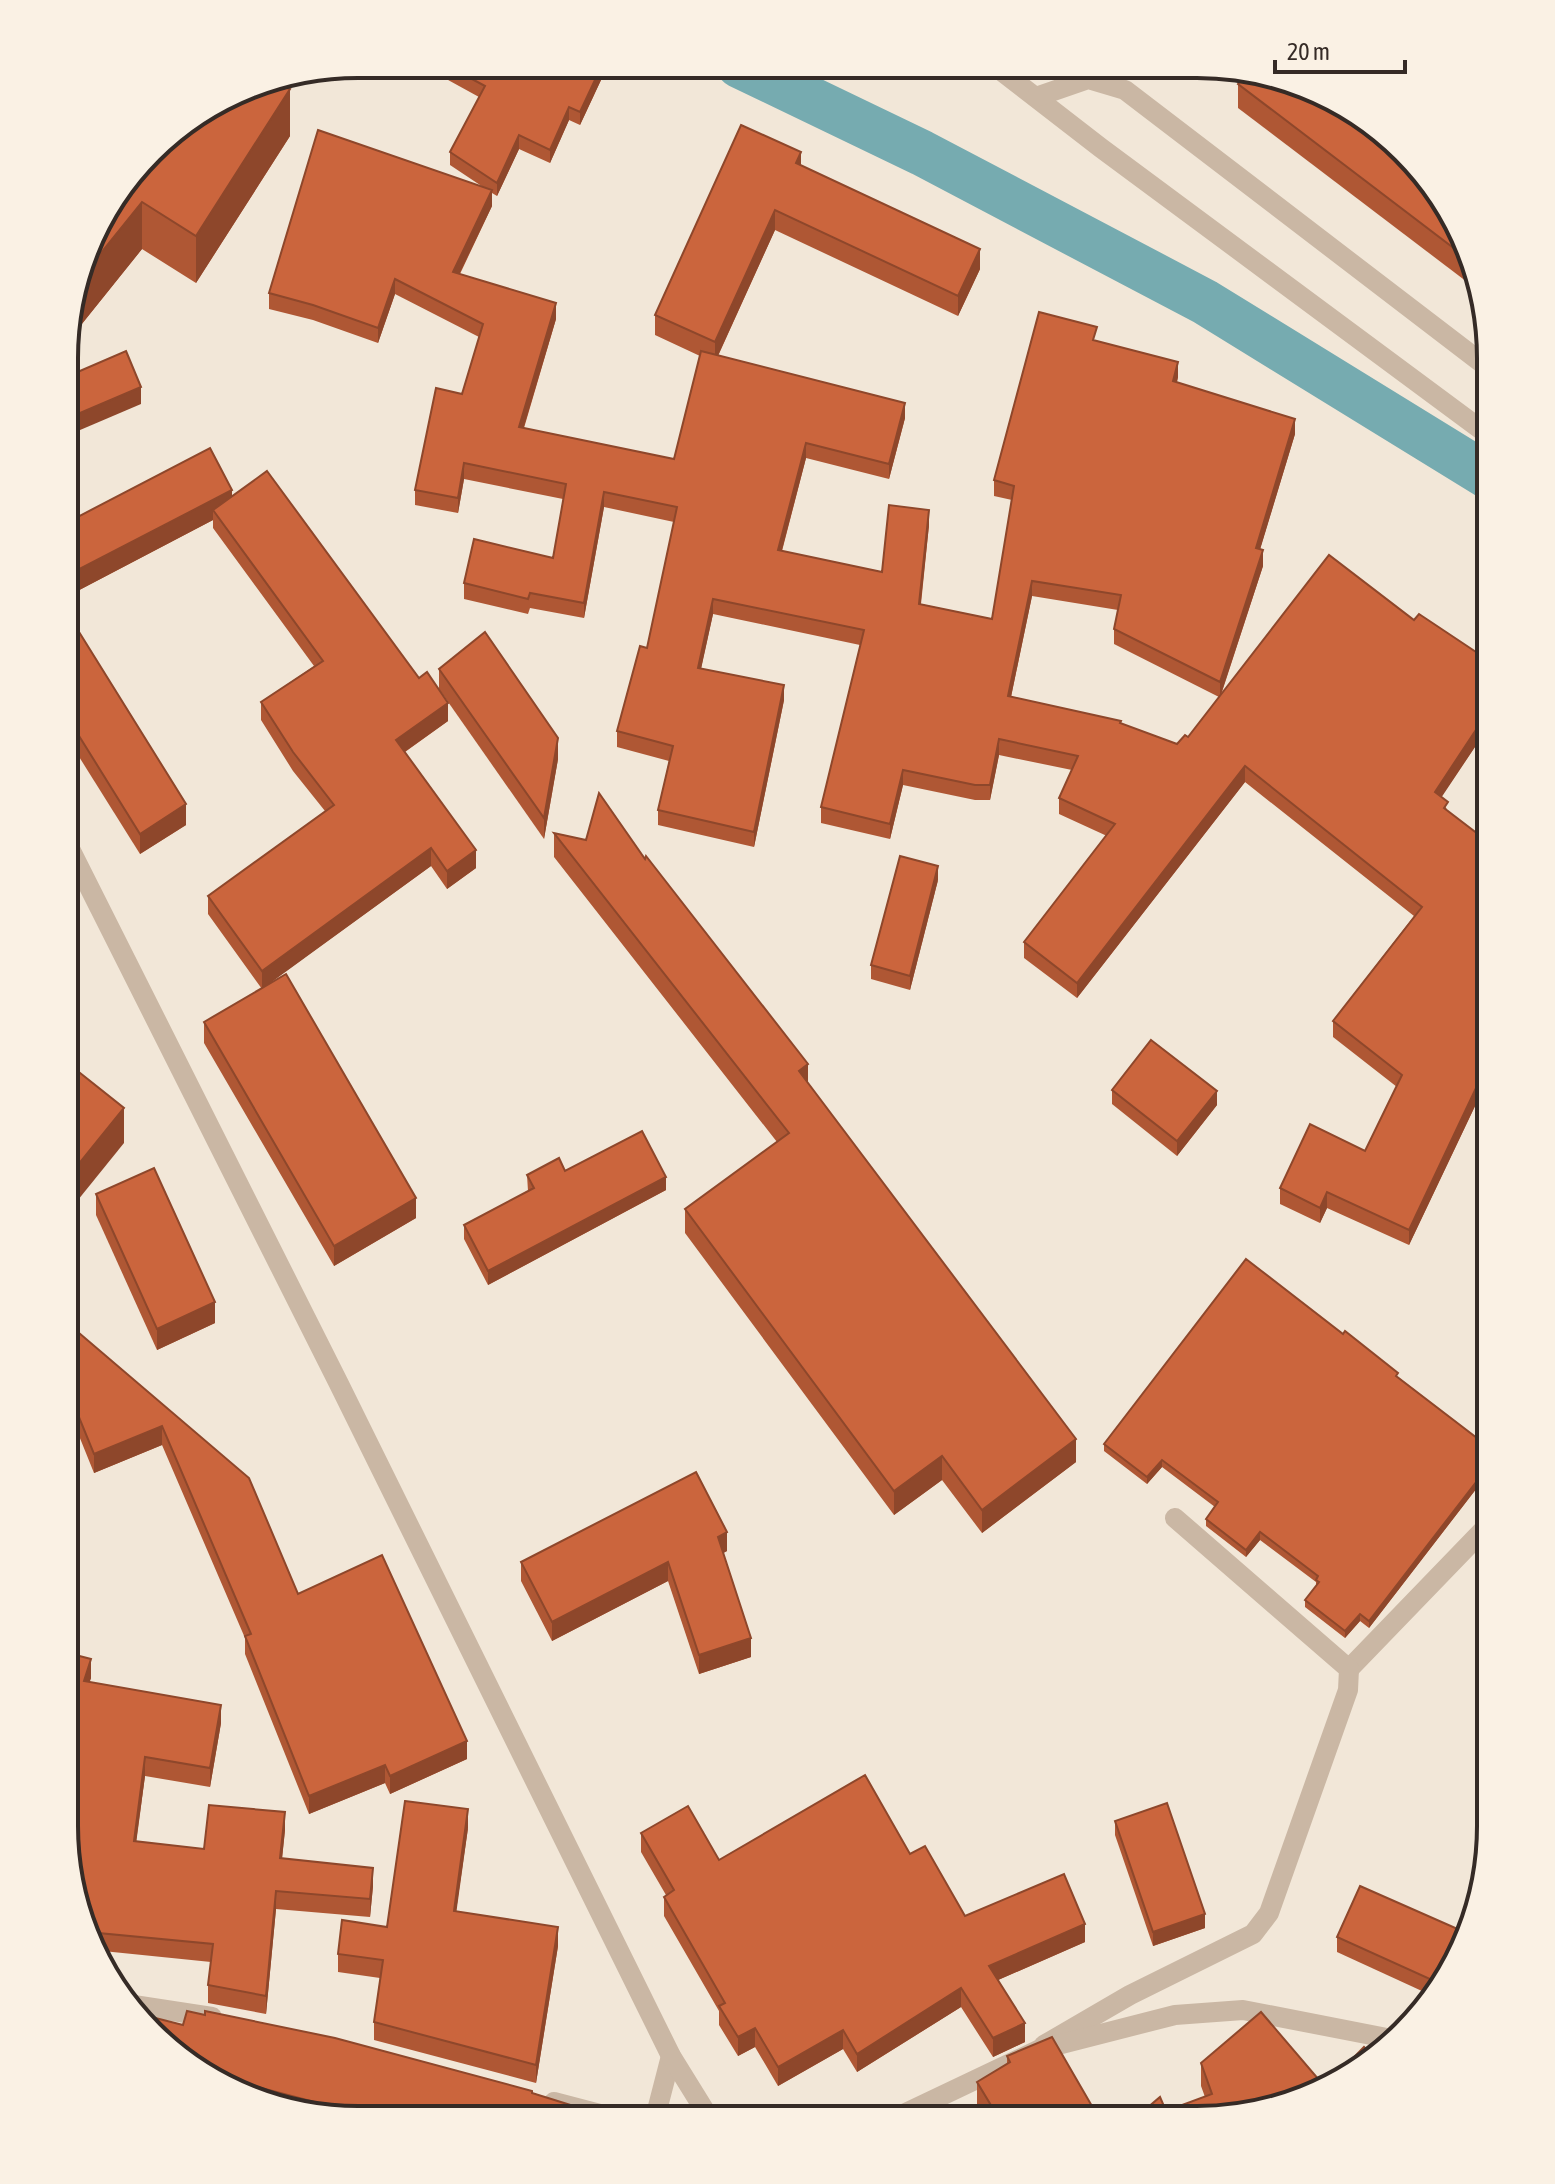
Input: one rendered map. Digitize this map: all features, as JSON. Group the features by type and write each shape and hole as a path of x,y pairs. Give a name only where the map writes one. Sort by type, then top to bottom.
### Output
{"street":[{"path":"1011,78 1477,427"},
{"path":"1036,97 1088,79 1125,90 1477,359"},
{"path":"78,865 671,2056 702,2106"},
{"path":"1175,1518 1349,1669"},
{"path":"920,2106 1038,2050 1130,1995 1253,1934 1269,1913 1348,1690 1349,1669 1476,1537"},
{"path":"144,2006 234,2020"},
{"path":"1038,2050 1175,2015 1243,2010 1382,2037"},
{"path":"658,2106 671,2056"},
{"path":"538,2098 569,2106"}],"building":[{"path":"470,78 596,78 580,112 569,107 550,150 519,135 497,183 450,152 485,86"},
{"path":"1240,81 1252,83 1321,107 1353,125 1382,147 1408,173 1430,202 1455,249 1238,84"},
{"path":"290,89 196,236 142,202 96,259 125,202 147,173 173,147 202,125 234,107 268,93"},
{"path":"741,125 801,152 796,163 980,249 958,296 775,210 715,342 655,315"},
{"path":"318,130 492,190 453,272 556,303 519,427 674,459 701,351 905,403 889,464 806,443 778,550 882,572 889,505 929,510 919,604 992,619 1014,486 994,480 1039,312 1097,327 1093,340 1178,362 1173,381 1295,419 1256,548 1263,550 1220,682 1114,629 1121,595 1032,581 1008,696 1121,721 1177,744 1185,735 1188,737 1329,555 1414,620 1419,614 1477,653 1477,729 1435,792 1448,802 1444,808 1477,833 1477,1087 1409,1230 1327,1192 1320,1208 1280,1188 1310,1124 1365,1151 1402,1075 1333,1021 1422,907 1245,766 1077,983 1024,942 1115,824 1059,798 1078,756 999,739 990,785 975,785 903,770 890,824 821,807 864,630 713,599 698,668 784,685 754,832 658,810 673,746 617,731 640,646 647,648 677,507 604,492 584,603 530,593 528,599 464,583 474,539 553,558 566,484 464,463 458,498 415,490 436,388 462,394 483,324 395,279 378,328 269,293"},
{"path":"126,351 141,387 78,414 78,372"},
{"path":"210,448 232,490 78,570 78,517"},
{"path":"267,471 419,678 427,672 448,703 396,740 476,850 447,871 431,848 262,971 208,896 334,805 293,752 261,702 323,661 213,510"},
{"path":"78,630 186,804 140,834 78,734"},
{"path":"485,632 558,738 544,818 439,669"},
{"path":"599,793 645,859 646,856 808,1064 799,1071 1076,1439 982,1510 942,1456 894,1491 685,1209 789,1133 554,833 586,840"},
{"path":"900,856 938,866 910,976 871,965"},
{"path":"286,974 416,1198 334,1246 204,1022"},
{"path":"1151,1040 1217,1091 1177,1141 1112,1090"},
{"path":"78,1071 124,1108 78,1165"},
{"path":"642,1131 666,1177 488,1271 464,1225 534,1188 527,1175 559,1158 565,1171"},
{"path":"154,1168 215,1302 157,1329 96,1194"},
{"path":"1246,1259 1343,1334 1345,1331 1398,1373 1396,1376 1476,1437 1476,1482 1369,1621 1360,1614 1345,1631 1305,1600 1319,1582 1316,1580 1318,1576 1260,1532 1246,1550 1206,1519 1218,1502 1162,1460 1147,1477 1104,1444"},
{"path":"78,1332 249,1478 298,1594 382,1555 467,1741 390,1776 385,1765 309,1796 245,1636 251,1634 162,1426 94,1454 78,1415"},
{"path":"696,1472 727,1532 718,1537 751,1638 699,1655 668,1562 552,1622 521,1562"},
{"path":"78,1656 91,1659 84,1681 221,1705 210,1768 145,1757 134,1841 204,1849 209,1805 285,1812 280,1858 373,1868 370,1899 276,1891 266,1996 208,1985 213,1944 100,1933 83,1881 79,1844"},
{"path":"865,1775 910,1854 925,1846 965,1916 1064,1874 1085,1924 989,1966 1025,2023 993,2038 961,1988 857,2054 843,2030 778,2067 755,2028 738,2037 719,2006 725,2003 664,1897 674,1890 641,1833 688,1806 719,1860"},
{"path":"405,1801 468,1809 454,1911 558,1927 536,2065 374,2022 383,1960 338,1954 342,1920 387,1927"},
{"path":"1167,1803 1205,1914 1153,1932 1115,1821"},
{"path":"1360,1886 1457,1929 1431,1980 1337,1937"},
{"path":"187,2011 205,2015 205,2011 335,2038 532,2091 574,2106 323,2104 251,2085 218,2069 173,2037 153,2017 183,2025"},
{"path":"1261,2012 1318,2078 1252,2101 1180,2106 1212,2094 1201,2063"},
{"path":"1052,2037 1092,2106 991,2106 977,2082 1010,2062 1007,2056"},
{"path":"1160,2097 1164,2106 1149,2106"}],"waterway":[{"path":"766,78 922,153 1205,302 1477,469"}]}
